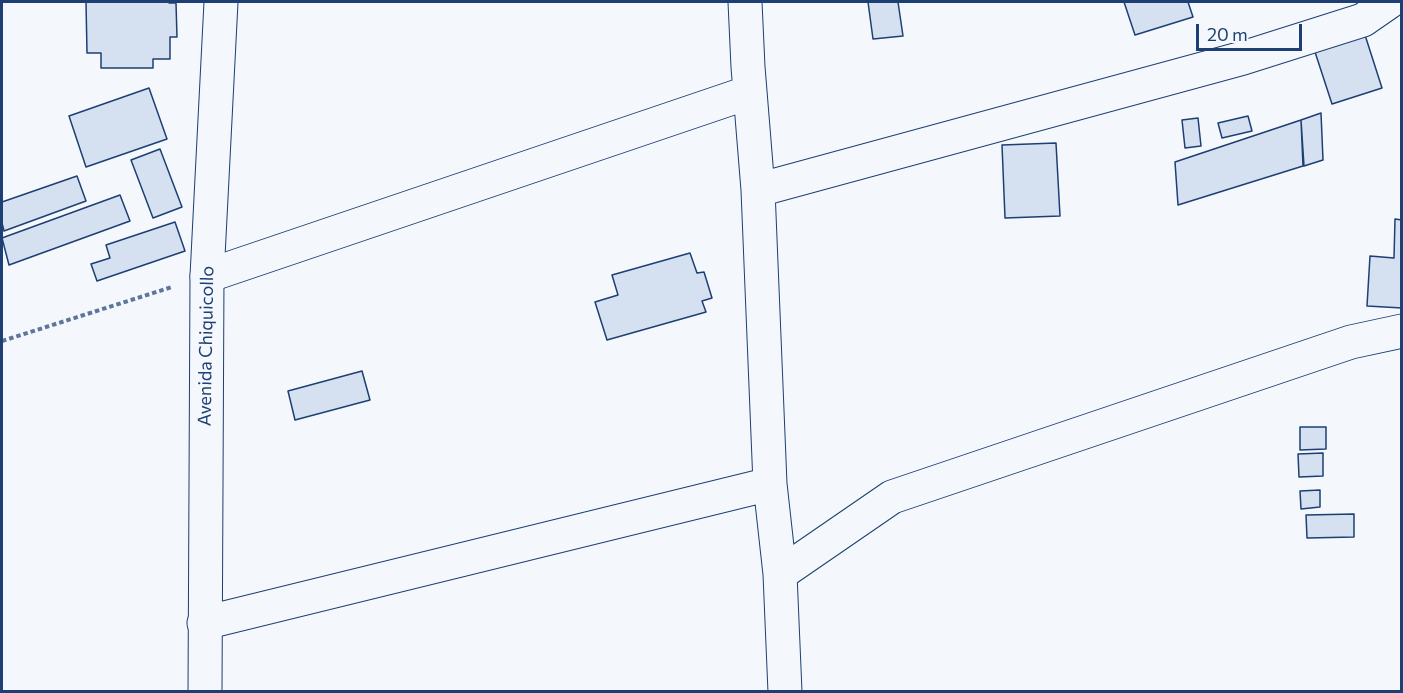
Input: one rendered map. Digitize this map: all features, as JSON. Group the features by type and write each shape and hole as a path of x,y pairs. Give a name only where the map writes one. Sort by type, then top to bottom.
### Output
{"street":[{"name":"Avenida Chiquicollo","path":"205,692 207,276 221,2"},
{"path":"745,2 758,190 770,484 780,574 785,692"},
{"path":"758,190 1243,58 1363,20 1389,2"},
{"path":"207,276 750,92"},
{"path":"780,574 892,497 1351,342 1401,331"},
{"path":"204,623 770,484"}],"path":[{"path":"2,341 207,276"}],"building":[{"path":"86,2 176,3 177,37 170,37 170,59 153,59 153,68 101,68 101,53 87,53"},
{"path":"868,2 898,2 903,36 873,39"},
{"path":"1124,2 1188,2 1193,17 1135,35"},
{"path":"1365,35 1382,88 1332,104 1315,52"},
{"path":"149,88 167,139 86,167 69,116"},
{"path":"1321,113 1323,160 1304,166 1301,120"},
{"path":"1248,116 1252,131 1222,138 1218,123"},
{"path":"1198,118 1201,146 1185,148 1182,120"},
{"path":"1301,120 1303,166 1178,205 1175,162"},
{"path":"1056,143 1060,216 1005,218 1002,145"},
{"path":"160,149 182,207 153,218 131,160"},
{"path":"77,176 86,201 4,231 2,202"},
{"path":"120,195 130,221 9,265 2,238"},
{"path":"1395,219 1402,220 1402,308 1367,306 1370,256 1394,258"},
{"path":"175,222 185,251 97,281 91,264 110,258 106,245"},
{"path":"690,253 697,273 704,272 712,298 702,301 706,312 607,340 595,302 618,295 612,275"},
{"path":"362,371 370,400 295,420 288,391"},
{"path":"1300,427 1326,427 1326,449 1300,450"},
{"path":"1323,453 1323,476 1299,477 1298,454"},
{"path":"1320,490 1320,507 1301,509 1300,491"},
{"path":"1354,514 1354,537 1307,538 1306,515"}]}
